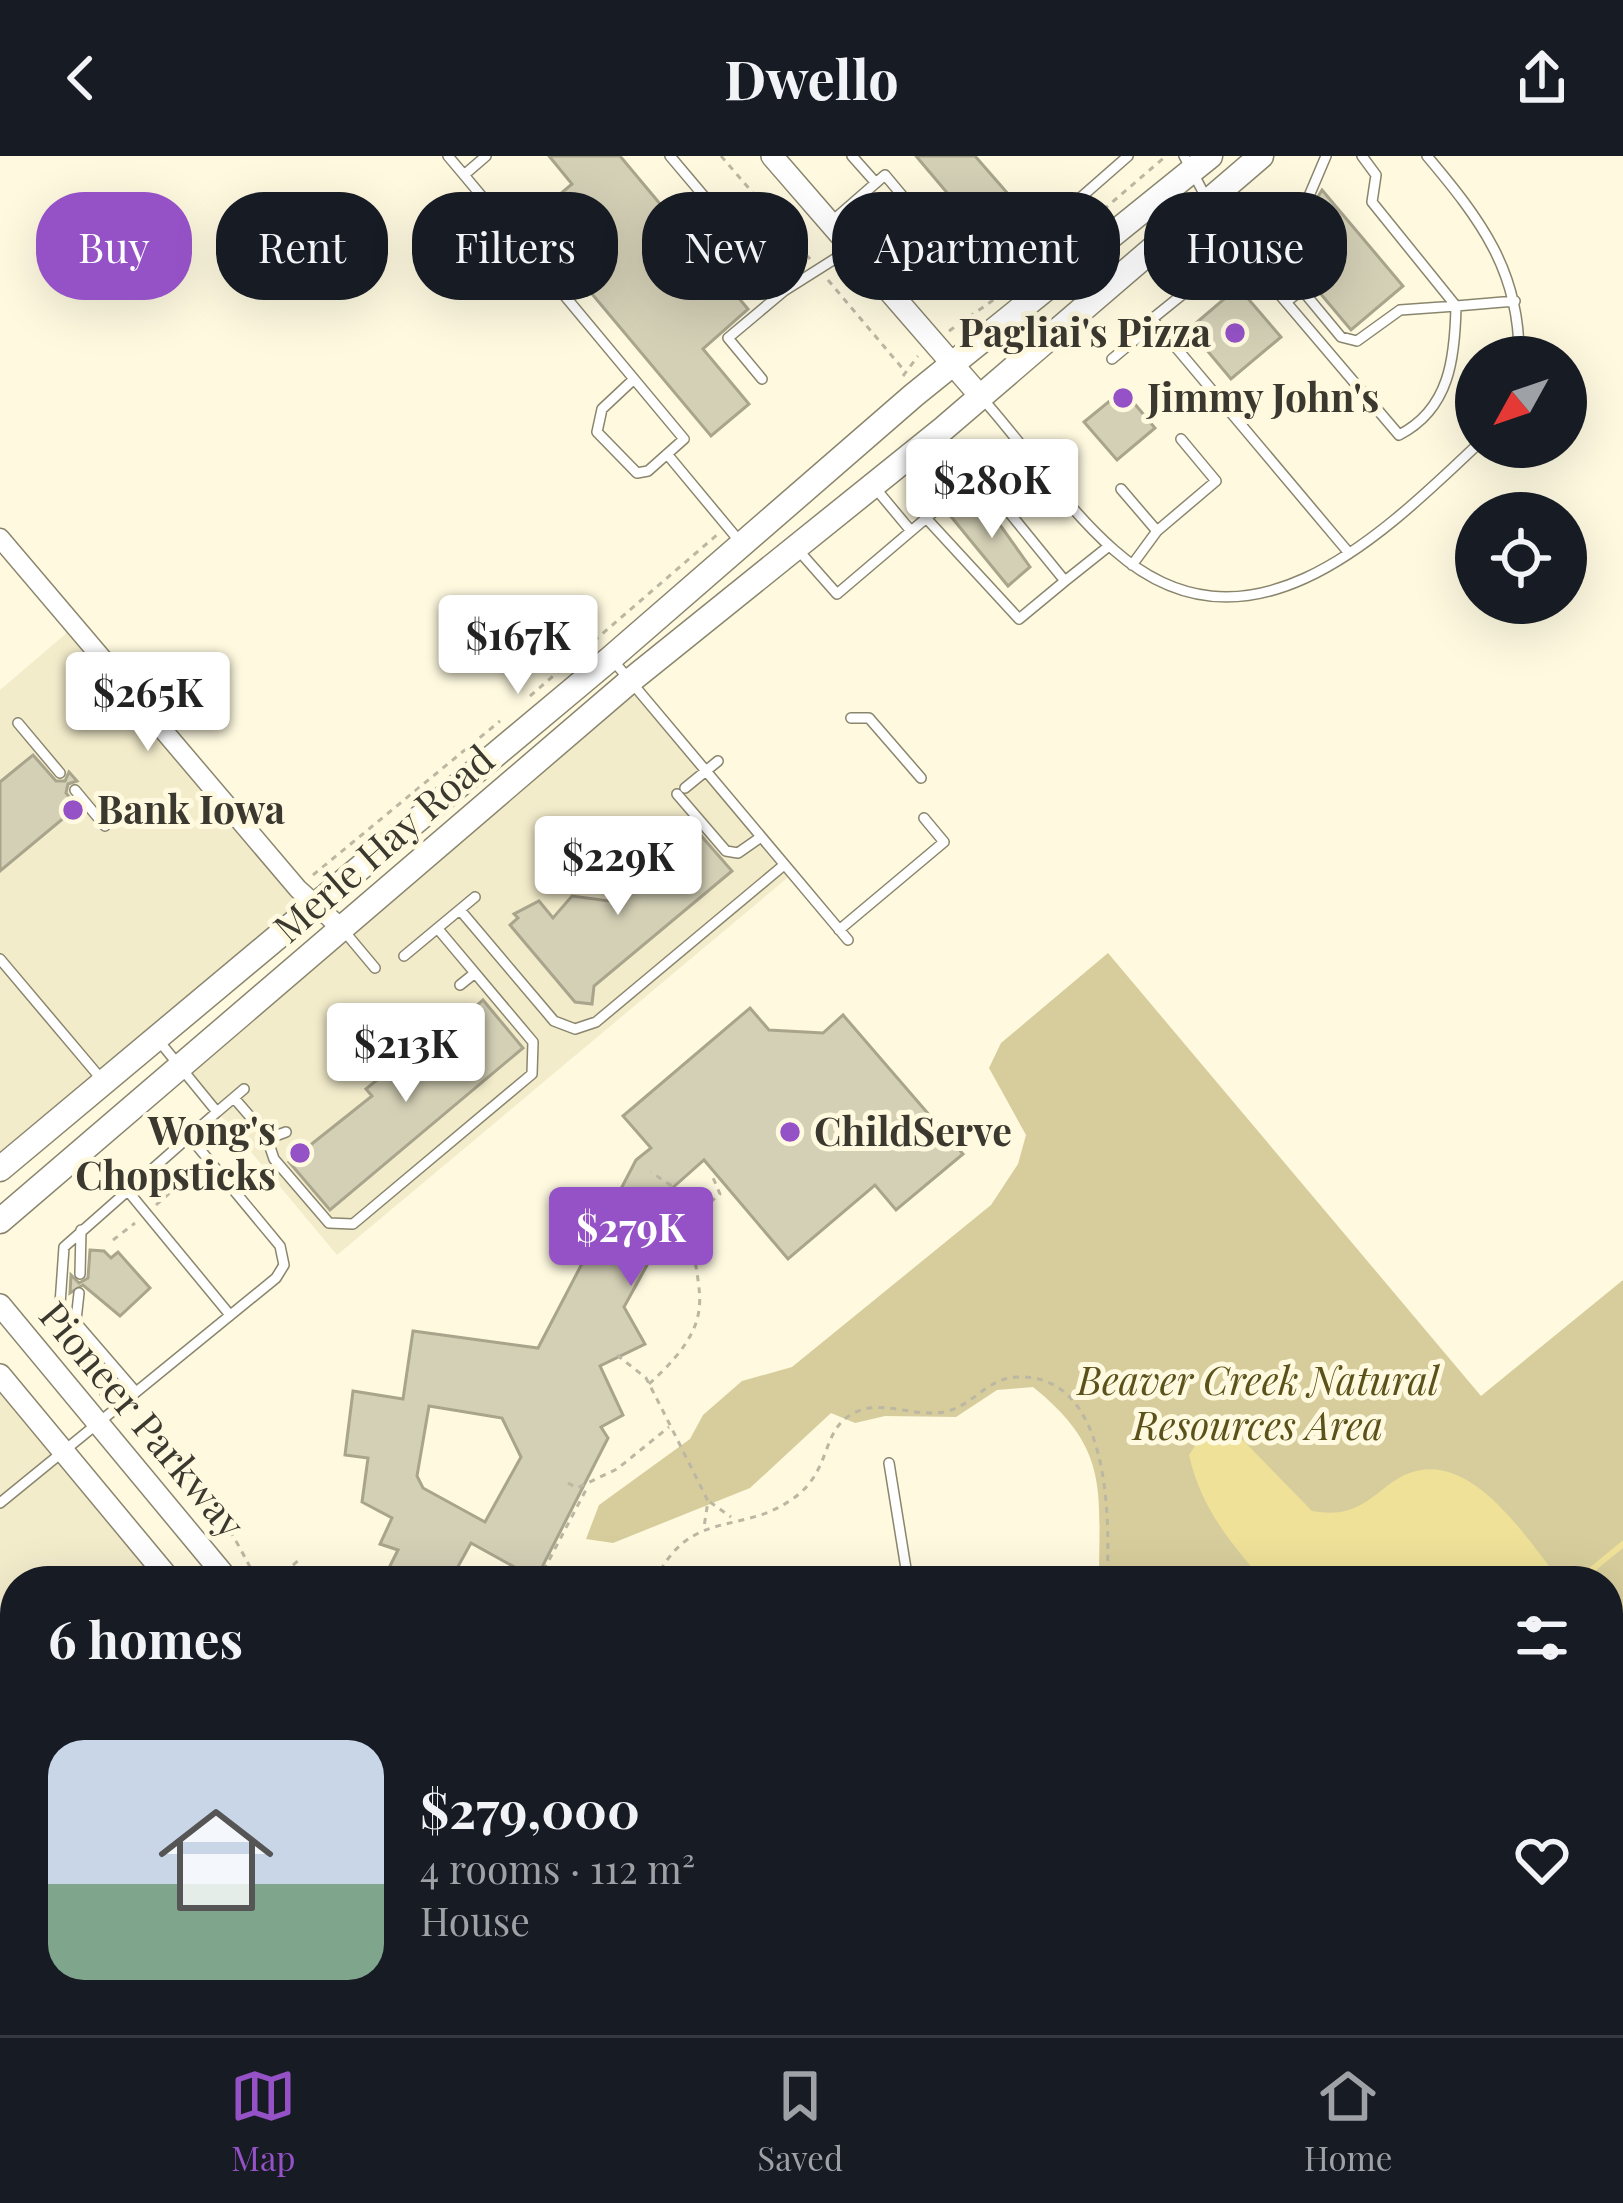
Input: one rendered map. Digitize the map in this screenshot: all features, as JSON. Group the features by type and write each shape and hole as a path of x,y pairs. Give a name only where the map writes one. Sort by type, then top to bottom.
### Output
{"main road":[{"name":"Merle Hay Road","path":"1219,192 1261,156"},
{"name":"Merle Hay Road","path":"1120,225 1197,160"},
{"name":"Merle Hay Road","path":"1120,279 1144,258"},
{"name":"Merle Hay Road","path":"0,1169 1030,300"},
{"name":"Merle Hay Road","path":"0,1221 630,681 797,550 1096,300"}],"street":[{"path":"772,156 832,225"},
{"path":"897,300 981,397"},
{"path":"0,538 316,907 340,927"},
{"name":"Pioneer Parkway","path":"0,1305 104,1417 218,1566"},
{"name":"Pioneer Parkway","path":"0,1375 159,1566"}],"lane":[{"path":"448,156 684,439 638,473 597,432 602,409 634,380"},
{"path":"464,175 486,156"},
{"path":"670,156 700,192"},
{"path":"852,156 875,183"},
{"path":"1087,192 1128,156"},
{"path":"1311,192 1326,156"},
{"path":"1362,156 1376,175 1372,202 1456,306 1455,345 1443,391 1423,418 1399,435 1286,302 1302,290 1341,337 1357,341 1400,310 1456,306 1515,301"},
{"path":"1427,156 1494,241 1515,301 1518,336"},
{"path":"1197,160 1206,192"},
{"path":"830,223 885,175 900,192"},
{"path":"762,379 728,338 774,300"},
{"path":"1176,300 1152,319 1348,553"},
{"path":"1112,359 1155,322"},
{"path":"981,397 1109,546 1153,580 1215,600 1267,596 1312,577 1455,464"},
{"path":"1132,565 1157,531 1216,481 1181,439"},
{"path":"668,454 741,542"},
{"path":"797,550 837,594 926,518 982,479 1065,581"},
{"path":"874,487 911,531"},
{"path":"1121,489 1157,531"},
{"path":"926,518 1018,619 1109,546"},
{"path":"611,658 848,940"},
{"path":"851,718 868,718 921,778"},
{"path":"18,723 60,773"},
{"path":"718,761 681,791 726,851 738,853 760,837"},
{"path":"75,790 105,826"},
{"path":"740,813 753,802"},
{"path":"839,930 944,842 924,818"},
{"path":"934,851 943,862"},
{"path":"460,910 554,1022 575,1029 596,1022 784,865"},
{"path":"803,887 815,876"},
{"path":"896,882 906,894"},
{"path":"404,956 475,897"},
{"path":"340,927 375,968"},
{"path":"234,1097 267,1139 274,1159 329,1223 353,1224 532,1074 533,1042 438,928"},
{"path":"0,958 103,1081"},
{"path":"460,985 475,973"},
{"path":"42,1009 55,998"},
{"path":"156,1038 217,1112"},
{"path":"135,1391 60,1304 64,1247 244,1089"},
{"path":"267,1139 286,1132"},
{"path":"0,1485 5,1499 275,1278 284,1255 188,1135"},
{"path":"127,1190 230,1315"},
{"path":"80,1274 81,1230"},
{"path":"76,1320 79,1293"},
{"path":"890,1463 906,1566"}],"path":[{"path":"649,1384 680,1354 697,1327 703,1284 691,1219 694,1201 651,1172"},
{"path":"691,1219 720,1194 711,1174"},
{"path":"617,1354 634,1363 649,1384 708,1501 733,1519"},
{"path":"68,1355 92,1378 104,1417"},
{"path":"663,1566 704,1528 771,1510 807,1487 820,1473 833,1434 858,1411 885,1407 941,1413 956,1409 995,1381 1038,1379 1063,1394 1082,1417 1102,1462 1111,1532 1108,1566"},
{"path":"568,1483 589,1484 633,1459 670,1426"},
{"path":"143,1445 168,1457 206,1499 237,1537 250,1566"},
{"path":"546,1566 589,1484"},
{"path":"704,1528 708,1501"},
{"path":"292,1566 300,1559"}],"shaded area":[{"path":"75,626 316,907 0,1169 0,690"},
{"path":"630,681 792,874 337,1255 181,1068"},
{"path":"0,1375 159,1566 0,1566"},
{"path":"1216,1428 1233,1430 1312,1511 1352,1509 1414,1472 1439,1470 1463,1478 1507,1514 1549,1566 1251,1566 1218,1522 1194,1474 1189,1455 1201,1437"}],"green space":[{"name":"Beaver Creek Natural Resources Area","path":"1108,953 1481,1396 1623,1280 1623,1566 1099,1566 1098,1496 1088,1452 1058,1409 1033,1387 997,1390 956,1417 885,1416 855,1423 831,1413 750,1488 613,1543 586,1539 599,1505 690,1439 703,1415 742,1381 792,1367 991,1205 1018,1164 1026,1135 989,1068 1001,1043"}],"building":[{"path":"549,156 620,156 650,192 642,192 642,300 740,300 748,309 703,349 749,404 711,436 597,300 618,300 618,192 563,192 572,184"},
{"path":"916,156 975,156 1006,192 946,192"},
{"path":"1347,220 1403,286 1351,330 1326,300 1347,300"},
{"name":"Pagliai's Pizza","path":"1223,300 1249,300 1281,337 1231,379 1189,329"},
{"path":"1123,390 1155,428 1117,460 1084,422"},
{"path":"978,494 1030,567 1008,586 948,513 966,514"},
{"path":"33,755 56,781 65,781 69,772 77,781 68,784 66,793 77,807 0,871 0,782"},
{"path":"697,831 732,871 594,986 592,1004 575,1002 510,925 518,918 514,914 539,901 553,918 572,896 609,901"},
{"path":"483,1000 523,1048 330,1210 289,1162 372,1096 366,1089 395,1065 402,1072"},
{"path":"750,1008 769,1030 823,1033 843,1015 963,1154 896,1210 875,1185 788,1259 704,1160 669,1191 684,1198 624,1307 645,1344 600,1366 623,1415 601,1427 608,1438 543,1566 513,1566 471,1543 458,1566 390,1566 398,1550 380,1544 392,1518 362,1502 368,1458 345,1455 353,1391 403,1399 413,1331 538,1348 636,1160 651,1148 623,1116","holes":["429,1406 502,1418 521,1457 485,1522 423,1488 417,1476"]},
{"path":"90,1250 104,1251 111,1258 118,1252 150,1288 120,1316 83,1285 70,1293 71,1275 79,1283 88,1278"}],"waterway":[{"path":"1596,1566 1623,1544"}],"place":[{"name":"Pagliai's Pizza","path":"1235,333"},
{"name":"Jimmy John's","path":"1123,398"},
{"name":"Bank Iowa","path":"73,810"},
{"name":"ChildServe","path":"790,1132"},
{"name":"Wong's Chopsticks","path":"300,1153"}]}
